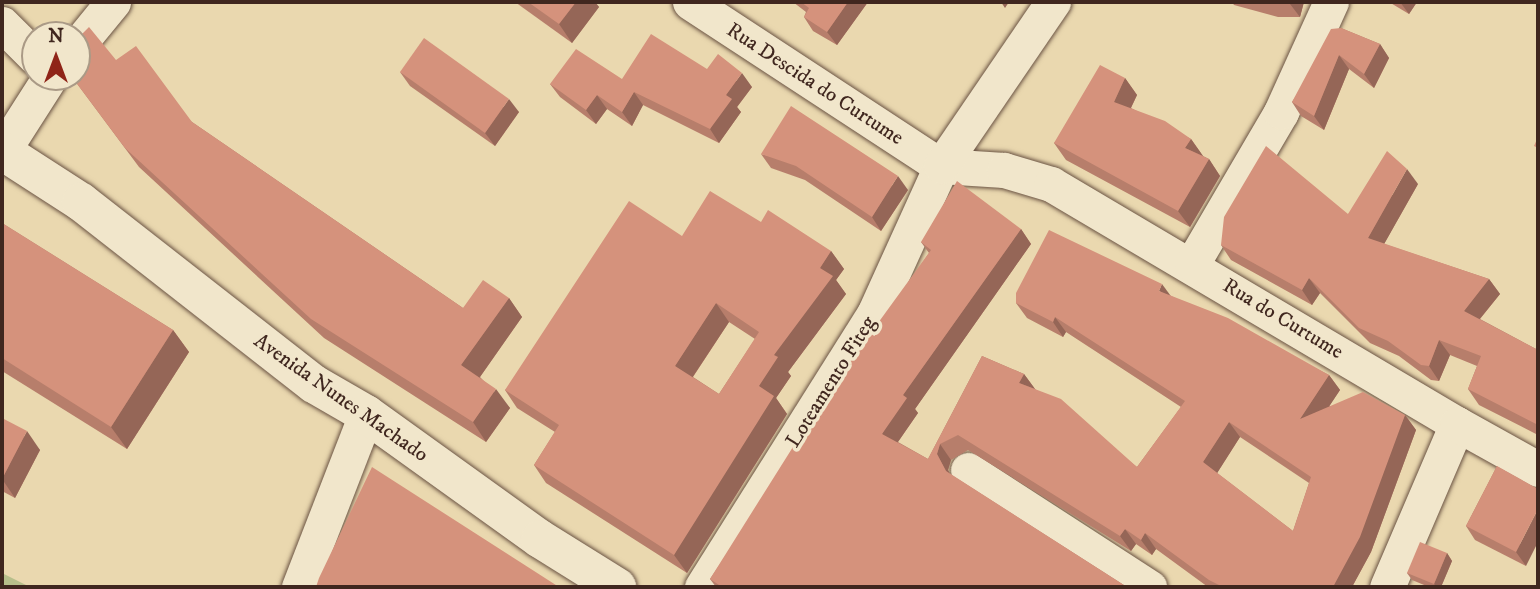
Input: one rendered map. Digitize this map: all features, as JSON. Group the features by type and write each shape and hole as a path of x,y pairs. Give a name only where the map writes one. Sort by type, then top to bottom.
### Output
{"street":[{"path":"91,29 113,2"},
{"name":"Rua Descida do Curtume","path":"690,2 940,166"},
{"name":"Loteamento Fiteg","path":"702,587 874,314 940,166 1054,2"},
{"path":"1192,264 1281,113 1331,2"},
{"path":"2,24 21,43"},
{"path":"2,151 41,91"},
{"name":"Avenida Nunes Machado","path":"2,151 81,202 314,384 366,414 540,539 617,587"},
{"name":"Rua do Curtume","path":"940,166 1004,170 1051,184 1192,264 1457,424 1538,469"},
{"path":"299,587 366,414"},
{"path":"1387,587 1457,424"},
{"path":"968,470 1149,587"}],"green space":[{"path":"2,573 30,587 2,587"}],"building":[{"path":"528,2 576,2 559,24"},
{"path":"801,2 848,2 827,32 804,17 809,8"},
{"path":"1262,2 1291,2 1268,4"},
{"path":"1341,28 1380,44 1364,74 1339,55 1314,116 1292,102 1331,29"},
{"path":"91,29 116,60 136,46 192,122 463,308 483,280 509,298 461,365 496,389 473,422 311,319 125,148 82,91 91,91"},
{"path":"651,34 707,69 718,54 742,73 726,95 732,99 710,129 634,92 622,112 597,95 586,110 550,84 576,49 622,79"},
{"path":"424,38 509,99 485,133 400,72"},
{"path":"1100,65 1125,78 1114,102 1165,121 1191,139 1185,148 1209,159 1178,211 1054,143"},
{"path":"791,106 898,176 872,217 796,166 761,154"},
{"path":"1266,146 1348,214 1387,151 1407,169 1368,238 1489,279 1464,311 1538,350 1538,425 1468,389 1481,356 1439,340 1429,366 1421,365 1388,341 1359,328 1309,278 1302,290 1221,245 1224,217"},
{"path":"957,181 1021,229 903,395 907,398 882,434 928,459 982,356 1024,374 1019,383 1061,399 1137,467 1185,401 1055,317 1053,322 1016,303 1016,293 1049,230 1162,284 1159,291 1228,318 1329,375 1300,419 1363,392 1405,415 1360,537 1333,587 1223,587 1209,580 1145,533 1141,540 1125,529 1120,536 958,435 940,444 937,454 946,471 1127,587 722,587 710,579 825,396 931,250 921,242","holes":["1229,422 1311,477 1293,531 1203,462"]},
{"path":"710,191 761,222 768,210 831,251 820,268 833,276 774,355 778,357 759,386 774,396 674,555 534,465 559,425 505,390 629,201 682,236","holes":["716,303 759,332 719,394 675,366"]},
{"path":"2,223 173,330 111,427 2,358"},
{"path":"2,418 27,431 2,479"},
{"path":"1497,466 1538,489 1538,509 1516,552 1466,526"},
{"path":"372,467 559,587 316,587"},
{"path":"1420,542 1447,553 1434,584 1407,573"}]}
